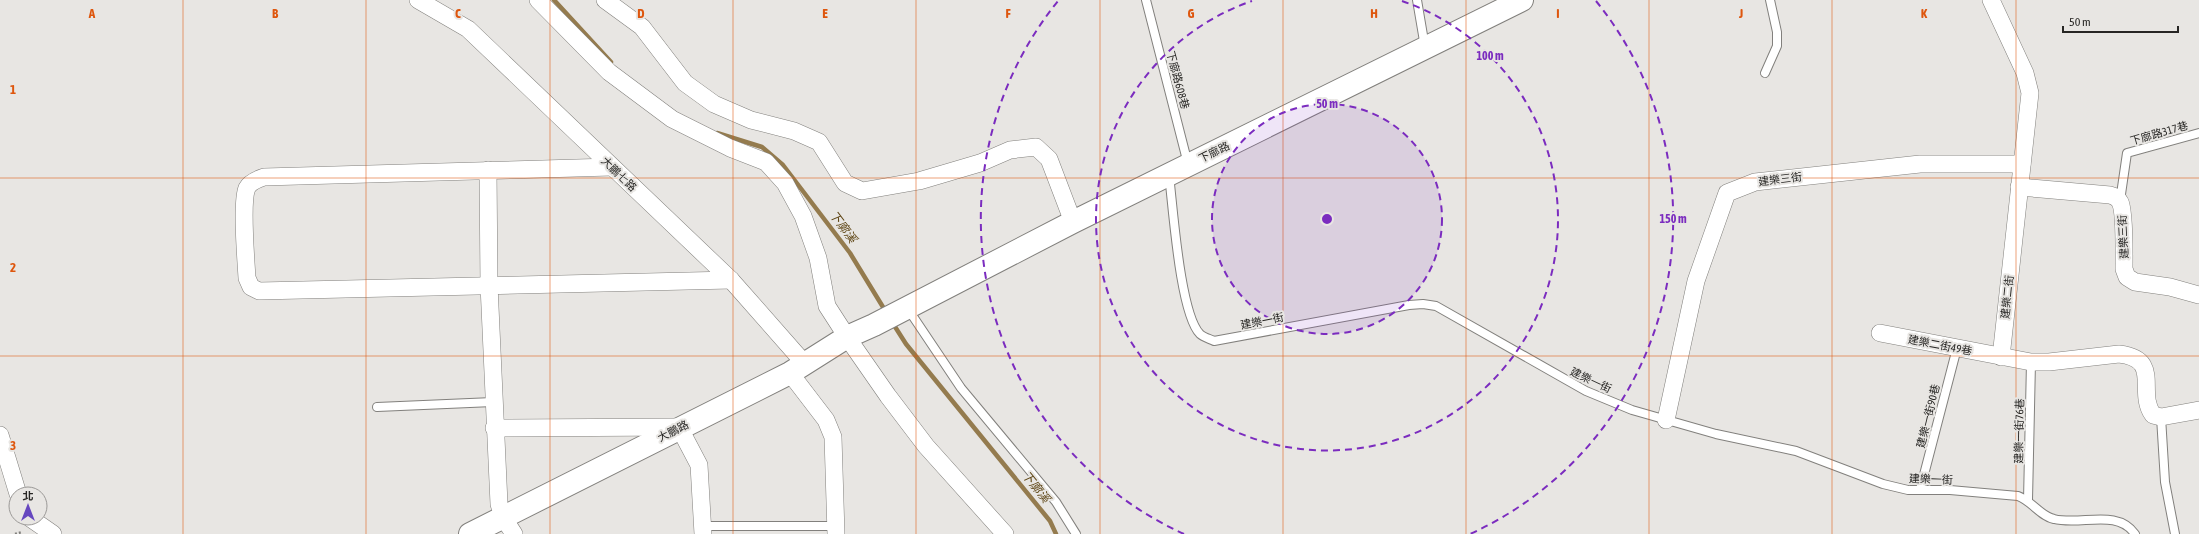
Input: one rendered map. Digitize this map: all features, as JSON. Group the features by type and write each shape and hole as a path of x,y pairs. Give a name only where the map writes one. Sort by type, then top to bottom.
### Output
{"street":[{"name":"大鵬七路","path":"418,0 468,29 731,280 798,368 826,420 833,437 836,530"},
{"path":"538,0 609,72 672,119 730,148 766,162 785,183 803,216 818,258 827,306 888,396 926,446 1005,534"},
{"path":"605,0 642,27 685,83 714,104 751,120 794,131 819,142 846,183 862,191 919,181 980,163 1010,150 1036,147 1049,159 1073,222"},
{"name":"下廍路","path":"874,325 1073,222 1522,0"},
{"name":"建樂二街","path":"1991,0 2028,82 2030,93 2001,357"},
{"name":"建樂三街","path":"1666,420 1696,280 1727,193 1756,182 1920,164 2022,164"},
{"path":"611,167 264,177 254,181 247,188 245,201 247,278 251,287 259,291 731,280"},
{"path":"488,170 494,428 499,504 508,526"},
{"name":"建樂三街","path":"2019,188 2110,195 2120,202 2124,269 2127,277 2135,282 2170,287 2199,296"},
{"name":"大鵬路","path":"470,534 508,526 679,427 798,368 847,337 874,325"},
{"name":"建樂二街49巷","path":"1880,333 2001,357"},
{"path":"2001,357 2031,362 2048,362 2119,354 2129,355 2144,365 2146,374 2147,402 2149,410 2153,415 2161,417 2199,410"},
{"path":"494,428 679,427 699,465 703,530"},
{"path":"0,435 16,486"},
{"path":"42,526 53,534"}],"lane":[{"name":"下廍路608巷","path":"1146,0 1189,165"},
{"path":"1417,0 1425,48"},
{"path":"1765,73 1777,46 1777,32 1770,0"},
{"name":"下廍路317巷","path":"2120,202 2127,154 2199,133"},
{"name":"建樂一街","path":"1169,174 1182,281 1192,318 1200,334 1214,341 1409,305 1436,306 1586,391 1632,410 1716,434 1796,451 1883,484 1908,490 1950,490 2018,496 2028,500 2043,513 2053,519 2068,521 2116,520 2130,526 2135,534"},
{"path":"907,309 962,388 1056,502 1076,534"},
{"name":"建樂一街90巷","path":"1920,490 1956,348"},
{"name":"建樂一街76巷","path":"2028,500 2031,362"},
{"path":"377,407 493,402"},
{"path":"2161,417 2165,482 2176,534"},
{"path":"703,530 836,530"}],"waterway":[{"name":"下廓溪","path":"554,0 611,62"},
{"name":"下廓溪","path":"717,133 762,147 783,165 850,253 886,312"},
{"name":"下廓溪","path":"892,322 906,344 1050,521 1056,534"}]}
